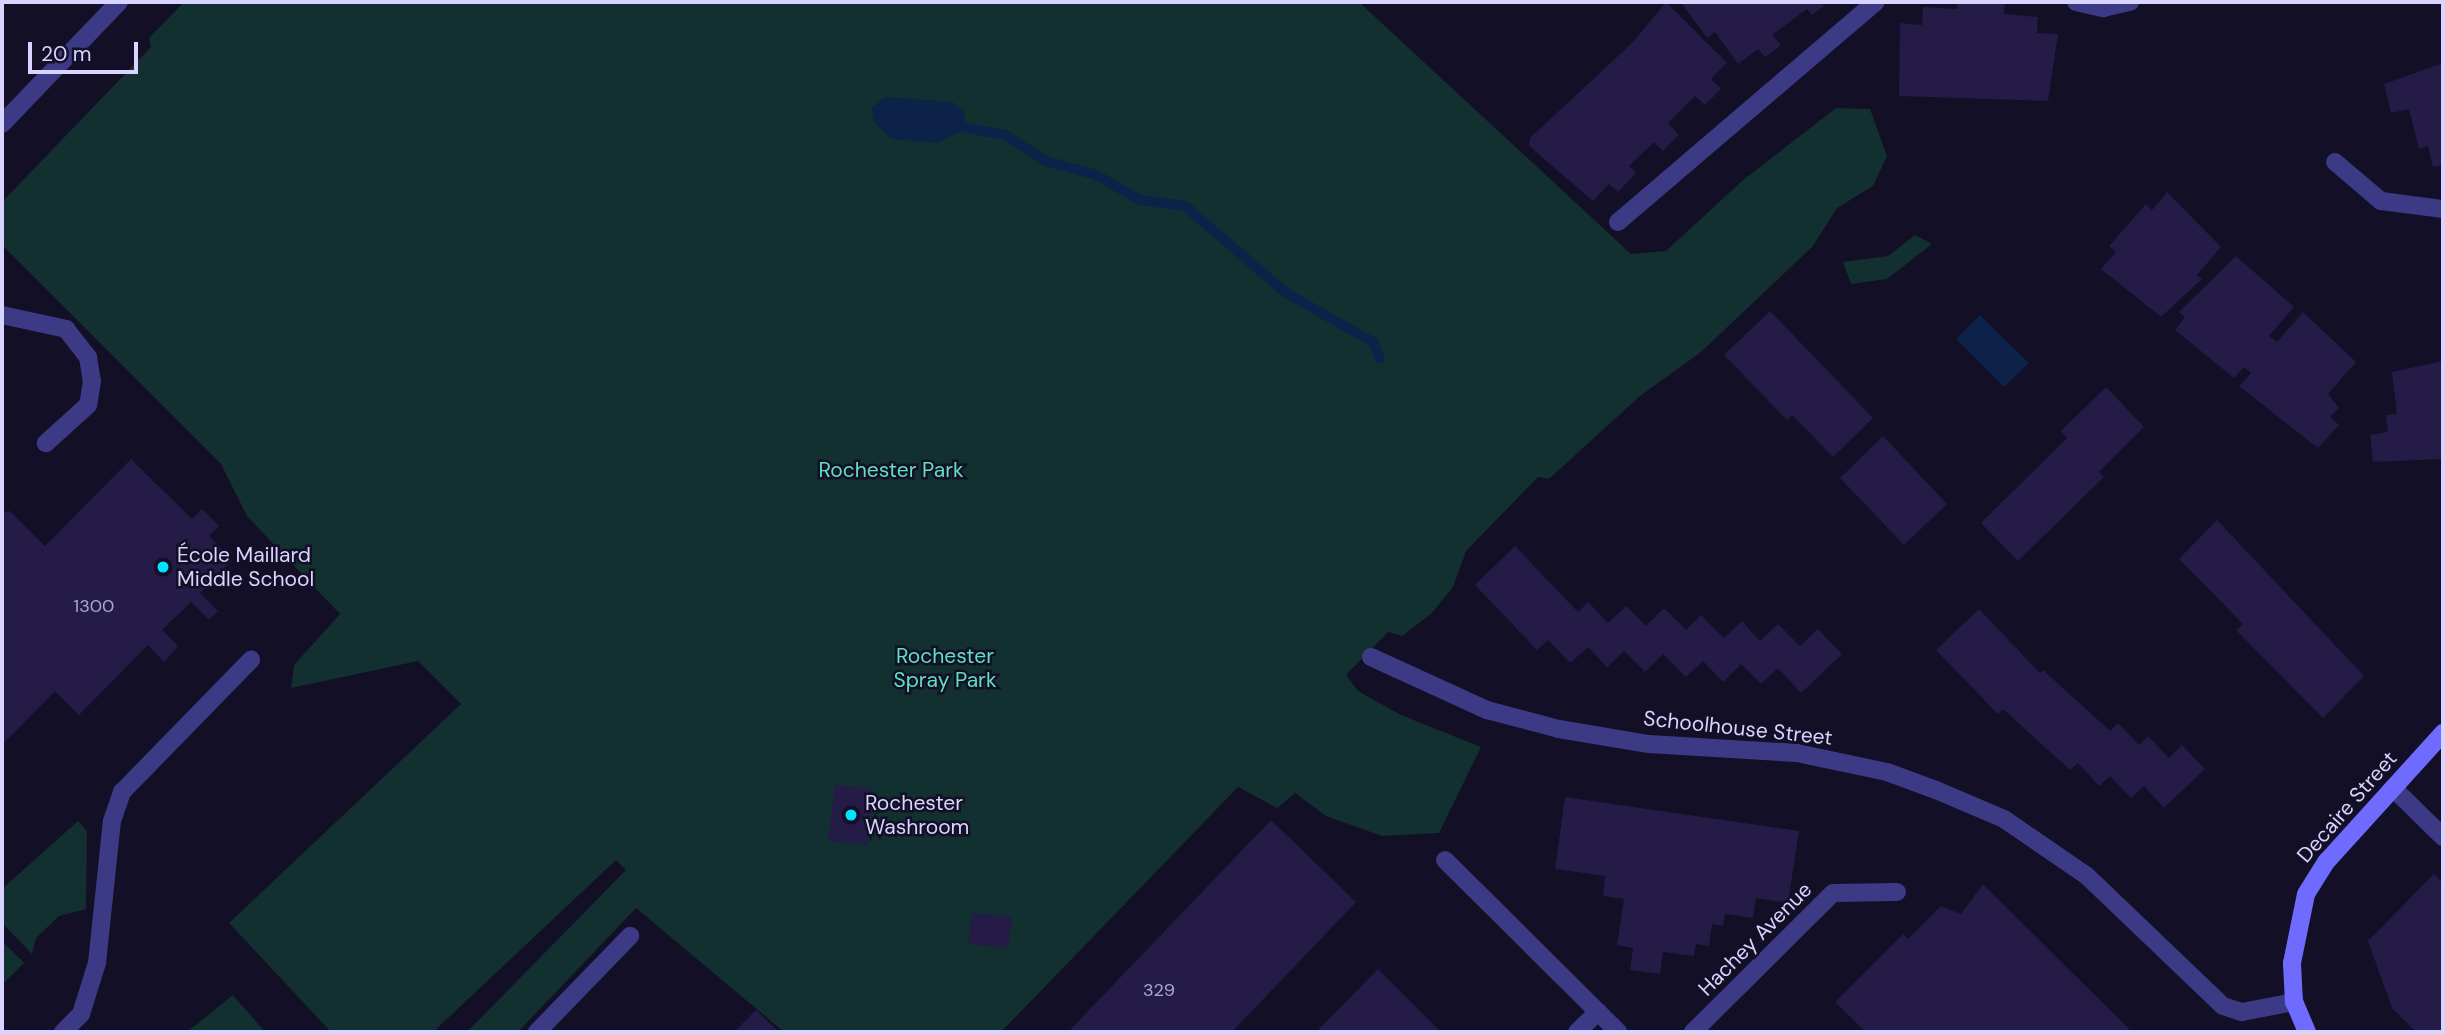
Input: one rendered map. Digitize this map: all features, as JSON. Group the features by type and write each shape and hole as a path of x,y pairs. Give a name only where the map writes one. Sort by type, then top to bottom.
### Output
{"street":[{"path":"1618,222 1876,2"},
{"path":"2076,2 2103,8 2130,2"},
{"path":"2,124 116,3"},
{"path":"2335,162 2381,201 2443,209"},
{"path":"2,315 65,329 88,357 92,381 88,405 46,443"},
{"name":"Schoolhouse Street","path":"1371,657 1487,710 1559,729 1649,744 1797,753 1887,772 1936,790 2004,819 2087,876 2222,1006 2242,1012 2294,1002"},
{"path":"63,1032 81,1014 97,962 112,821 122,792 251,660"},
{"name":"Decaire Street","path":"2294,1002 2293,945 2306,894 2327,861 2443,733"},
{"path":"2393,788 2443,838"},
{"path":"1445,860 1618,1032"},
{"name":"Hachey Avenue","path":"1693,1032 1833,893 1897,892"},
{"path":"537,1032 629,936"},
{"path":"2294,1002 2306,1032"},
{"path":"1577,1032 1598,1012"}],"green space":[{"name":"Rochester Park","path":"184,2 1359,2 1631,254 1666,251 1742,181 1836,108 1870,109 1887,156 1873,186 1837,208 1813,246 1701,352 1640,396 1549,479 1538,477 1466,551 1453,587 1432,613 1402,636 1388,632 1346,675 1358,691 1401,715 1481,747 1439,833 1382,836 1326,816 1295,793 1277,808 1238,787 1001,1032 784,1032 636,908 518,1032 467,1032 626,870 616,860 433,1032 331,1032 229,923 461,704 418,661 291,688 294,665 340,614 247,516 221,464 2,245 2,202 151,47 149,38"},
{"path":"1915,235 1932,244 1887,279 1851,284 1843,262 1888,256"},
{"path":"78,821 87,831 86,909 59,916 36,938 32,954 2,923 2,889"},
{"path":"2,941 24,963 2,985"},
{"path":"233,995 265,1032 187,1032"}],"water":[{"path":"886,97 952,102 963,110 967,127 938,143 891,139 873,120 872,107"},
{"path":"1980,315 2029,363 2004,387 1956,339"}],"building":[{"path":"1666,2 1727,63 1711,79 1721,89 1705,105 1695,96 1668,123 1679,135 1663,151 1654,142 1629,166 1636,173 1618,192 1609,184 1593,201 1529,146 1530,138 1633,42"},
{"path":"1821,2 1824,6 1812,15 1807,9 1772,35 1781,45 1765,57 1758,49 1738,64 1715,32 1707,38 1682,4"},
{"path":"1957,2 2005,2 2004,14 2038,17 2037,33 2058,34 2048,101 1899,96 1900,23 1922,25 1923,7 1957,9"},
{"path":"2443,63 2443,165 2433,167 2428,146 2419,149 2409,109 2391,113 2384,84"},
{"path":"2167,192 2221,247 2197,275 2202,279 2161,317 2101,269 2116,252 2109,246 2146,204 2152,210"},
{"path":"2236,256 2294,307 2269,336 2277,342 2303,312 2356,362 2328,394 2339,408 2330,417 2339,425 2318,448 2239,386 2251,373 2244,367 2234,378 2175,330 2185,317 2179,312"},
{"path":"1770,311 1873,418 1833,457 1792,415 1787,420 1724,355"},
{"path":"2443,361 2441,459 2373,462 2370,435 2388,432 2386,415 2397,414 2392,372"},
{"path":"2106,387 2144,427 2099,472 2104,477 2018,561 1981,523 2067,438 2061,431"},
{"path":"1883,436 1947,504 1904,545 1840,478"},
{"path":"131,459 192,519 202,509 219,526 209,536 232,560 200,593 218,611 209,620 191,602 162,630 178,646 164,662 148,645 79,715 55,691 2,745 2,513 10,511 45,546"},
{"path":"2217,520 2364,676 2323,718 2236,630 2243,624 2179,559"},
{"path":"1515,546 1578,612 1588,602 1608,623 1626,606 1646,626 1664,608 1686,630 1701,615 1724,638 1742,621 1760,641 1778,624 1800,646 1818,629 1842,654 1801,693 1778,668 1761,684 1741,664 1723,682 1703,661 1686,677 1663,654 1645,672 1624,651 1607,667 1588,647 1570,663 1548,640 1537,650 1475,585"},
{"path":"1979,609 2040,673 2043,670 2110,731 2118,723 2139,745 2148,736 2169,758 2182,745 2205,769 2164,808 2144,786 2131,798 2110,776 2099,786 2078,763 2070,770 2003,709 1998,714 1936,650"},
{"name":"Rochester Washroom","path":"835,785 873,789 867,845 828,841"},
{"path":"1565,797 1799,831 1788,903 1756,898 1753,918 1725,914 1723,926 1712,924 1709,946 1696,944 1694,956 1663,952 1660,974 1630,970 1633,948 1617,945 1624,899 1603,896 1605,876 1555,869"},
{"path":"1271,820 1356,902 1232,1032 1068,1032"},
{"path":"2434,874 2443,883 2443,1032 2416,1032 2392,1008 2368,941"},
{"path":"1983,884 2132,1032 1866,1032 1835,1002 1903,934 1908,939 1941,906 1961,914"},
{"path":"972,913 1012,917 1008,948 968,944"},
{"path":"1378,969 1441,1032 1316,1032"},
{"path":"756,1010 779,1032 734,1032"}],"waterway":[{"path":"952,125 1005,135 1046,161 1096,175 1141,200 1185,206 1286,293 1373,342 1380,359"}],"place":[{"name":"École Maillard Middle School","path":"163,567"},
{"name":"Rochester Washroom","path":"851,815"}],"park label":[{"name":"Rochester Spray Park","path":"945,668"}]}
